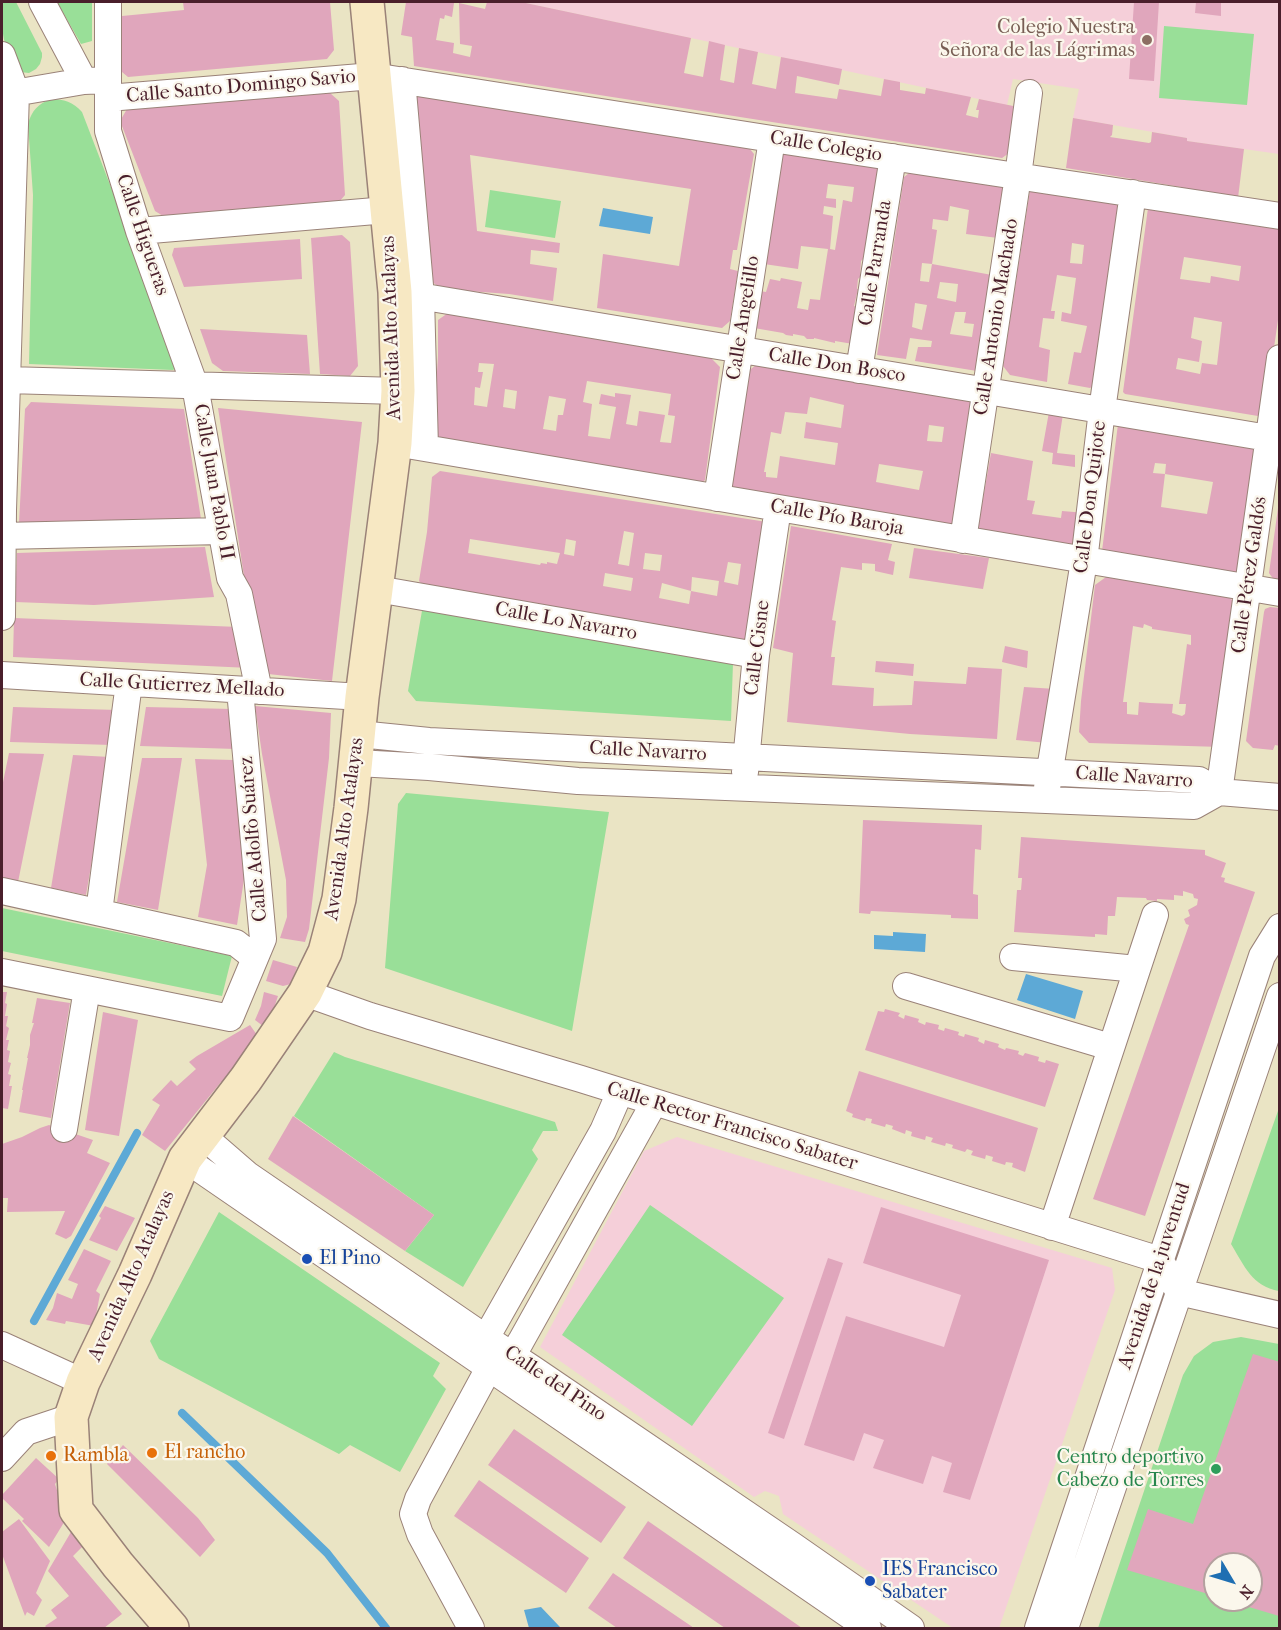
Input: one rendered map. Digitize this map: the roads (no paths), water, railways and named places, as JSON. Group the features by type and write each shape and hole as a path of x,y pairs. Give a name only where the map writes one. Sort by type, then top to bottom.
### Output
{"main road":[{"name":"Avenida Alto Atalayas","path":"172,1629 118,1565 76,1510 71,1417 83,1382 194,1147 246,1079 304,993 325,952 339,899 358,749 362,697 377,590 410,445 398,391 408,294 387,210 388,78 368,2"}],"street":[{"path":"42,2 100,86"},
{"name":"Calle Higueras","path":"108,2 100,86 108,130 139,231 195,386"},
{"path":"2,55 9,94 7,380 2,617"},
{"path":"388,78 408,294 410,445"},
{"name":"Calle Santo Domingo Savio","path":"9,94 100,86 388,78"},
{"name":"Calle Colegio","path":"388,78 1280,216"},
{"name":"Calle Antonio Machado","path":"963,540 1029,93"},
{"name":"Calle Angelillo","path":"717,498 772,139"},
{"name":"Calle Parranda","path":"859,370 893,157"},
{"name":"Calle Don Quijote","path":"1046,800 1084,561 1102,410 1133,193"},
{"path":"139,231 387,210"},
{"name":"Calle Don Bosco","path":"408,294 1274,439"},
{"name":"Calle Pérez Galdós","path":"1219,792 1248,588 1274,439 1280,358"},
{"path":"7,380 398,391"},
{"name":"Calle Juan Pablo II","path":"195,386 230,578 240,594 250,690"},
{"name":"Calle Pío Baroja","path":"410,445 1280,593"},
{"name":"Calle Cisne","path":"743,788 756,655 777,508"},
{"path":"2,536 221,531"},
{"name":"Calle Lo Navarro","path":"377,590 756,655"},
{"name":"Calle Gutierrez Mellado","path":"2,675 362,697"},
{"path":"99,912 129,683"},
{"name":"Calle Adolfo Suárez","path":"87,989 230,1018 263,939 250,690"},
{"name":"Calle Navarro","path":"429,741 1199,780 1219,792 1194,806 578,781 429,766 358,749 429,741"},
{"path":"1219,792 1280,797"},
{"path":"2,891 236,943 255,958"},
{"path":"1052,1227 1155,915"},
{"name":"Avenida de la juventud","path":"1038,1629 1262,956 1280,927"},
{"path":"1013,957 1137,969"},
{"path":"2,972 87,989 64,1129"},
{"path":"906,986 1110,1047"},
{"name":"Calle Rector Francisco Sabater","path":"304,993 370,1016 1160,1260"},
{"name":"Avenida de la juventud","path":"1065,1629 1280,996"},
{"path":"1179,1292 1175,1258 1189,1216 1222,1075"},
{"path":"489,1368 486,1338 603,1131 620,1092"},
{"path":"471,1629 420,1534 413,1514 418,1499 489,1368 512,1356 654,1102"},
{"name":"Calle del Pino","path":"194,1147 248,1174 782,1538 911,1629"},
{"name":"Calle del Pino","path":"194,1147 489,1368 868,1629"},
{"path":"1160,1260 1179,1292 1280,1315"},
{"path":"1108,1417 1145,1348 1157,1314 1179,1292"},
{"path":"2,1346 83,1382"},
{"path":"2,1458 26,1432 71,1417"},
{"path":"1048,1629 1067,1540"}],"water":[{"path":"603,208 653,217 650,234 599,226"},
{"path":"893,932 926,934 925,952 874,949 874,935 893,936"},
{"path":"1026,974 1083,991 1075,1019 1017,1000"},
{"path":"541,1607 561,1628 529,1628 524,1610"}],"waterway":[{"path":"34,1321 137,1133"},
{"path":"182,1413 327,1553 386,1628"}],"place":[{"name":"Colegio Nuestra Señora de las Lágrimas","path":"1147,40"},
{"name":"El Pino","path":"307,1259"},
{"name":"El rancho","path":"152,1453"},
{"name":"Rambla","path":"51,1456"},
{"name":"Centro deportivo Cabezo de Torres","path":"1216,1469"},
{"name":"IES Francisco Sabater","path":"870,1581"}]}
